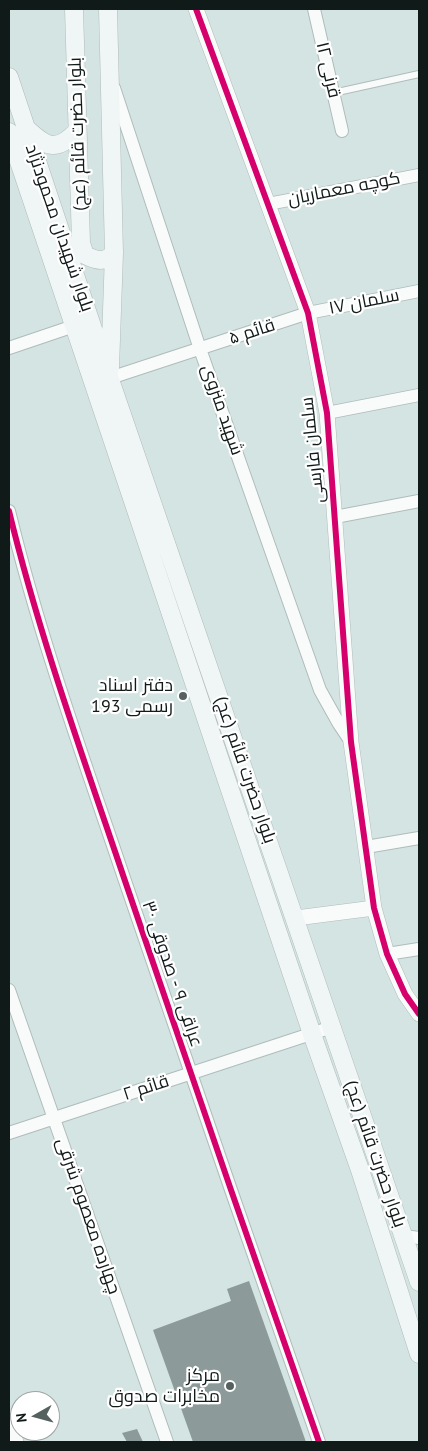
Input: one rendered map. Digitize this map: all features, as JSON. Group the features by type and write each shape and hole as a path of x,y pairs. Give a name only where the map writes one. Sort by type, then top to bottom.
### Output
{"main road":[{"name":"بلوار حضرت قائم (عج)","path":"74,9 81,243 85,255 96,261 108,259 114,253"},
{"name":"بلوار حضرت قائم (عج)","path":"108,9 114,253 110,378 332,1027 411,1237 419,1282"},
{"name":"بلوار شهیدان محمودنژاد","path":"9,77 17,130 74,326 96,391"},
{"path":"17,130 46,144 56,146 65,143 77,132"},
{"name":"بلوار شهیدان محمودنژاد","path":"17,130 110,378"},
{"name":"بلوار حضرت قائم (عج)","path":"96,391 312,1034 360,1170 419,1354"}],"street":[{"name":"سلمان فارسی","path":"196,9 308,314 327,413 351,742 374,908 387,954 405,994 419,1014"},
{"name":"قرنی ۱۲","path":"314,9 342,132"},
{"name":"شهید منزوی","path":"109,71 200,349 320,690 351,742"},
{"name":"کوچه معماریان","path":"268,204 419,174"},
{"name":"سلمان ۱۷","path":"308,314 419,291"},
{"name":"قائم ۵","path":"110,378 308,314"},
{"path":"9,348 74,326"},
{"path":"327,413 419,395"},
{"path":"335,517 419,501"},
{"name":"عراقی ۹ - صدوقی ۳۰","path":"9,511 23,570 94,788 190,1074 319,1442"},
{"path":"366,847 419,838"},
{"path":"296,918 374,908"},
{"path":"387,954 419,949"},
{"name":"چهارده معصوم شرقی","path":"9,990 167,1442"},
{"name":"قائم ۲","path":"9,1134 332,1027"},
{"path":"9,1421 16,1442"}],"lane":[{"path":"333,93 419,74"}],"building":[{"name":"مرکز مخابرات صدوق","path":"249,1281 306,1442 193,1442 153,1330 231,1301 227,1289"},
{"path":"137,1429 143,1442 127,1442 122,1433"}],"cycle path":[{"path":"196,9 308,313 327,413 351,742 374,908 387,954 405,994 419,1014"},
{"path":"9,511 34,604 78,741 196,1090 319,1442"}],"place":[{"name":"دفتر اسناد رسمی 193","path":"183,696"},
{"name":"مرکز مخابرات صدوق","path":"230,1386"}]}
